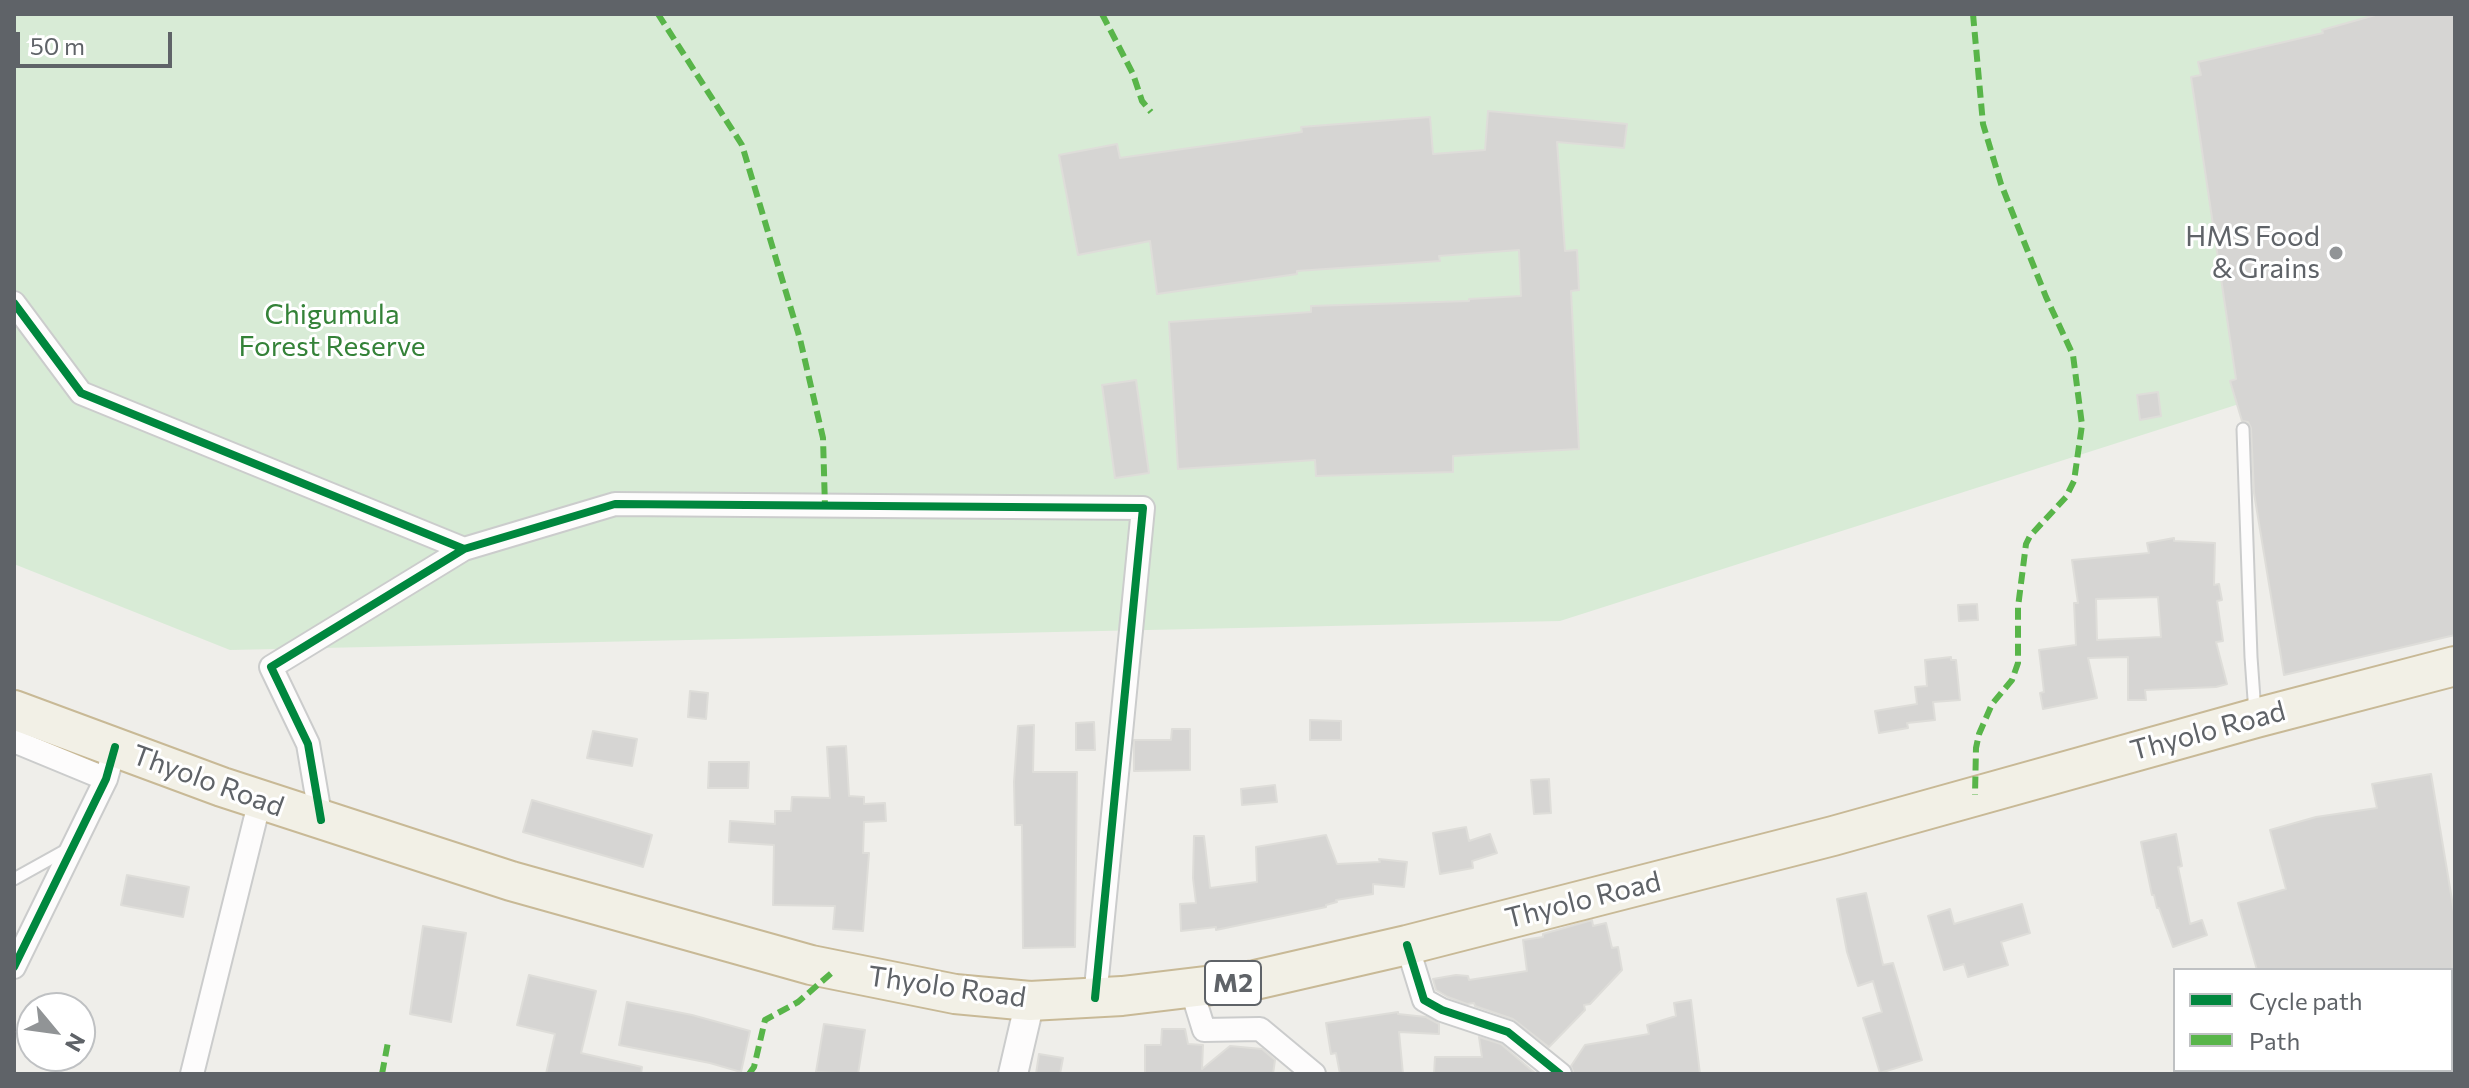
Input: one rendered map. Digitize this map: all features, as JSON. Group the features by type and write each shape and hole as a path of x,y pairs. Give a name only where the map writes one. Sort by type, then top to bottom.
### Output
{"highway":[{"name":"Thyolo Road","path":"14,710 110,763 260,800 511,881 811,965 955,994 1030,1001 1095,998 1255,980 1407,945 1833,836 2455,666"}],"street":[{"path":"14,303 81,393 464,549"},
{"path":"321,820 308,744 271,667 464,549 615,504 1143,508 1095,998"},
{"path":"14,741 110,763 14,967"},
{"path":"192,1074 260,800"},
{"path":"1407,945 1424,1000 1442,1010 1508,1032 1560,1074"},
{"path":"1191,988 1204,1030 1260,1029 1314,1074"},
{"path":"1013,1074 1030,1001"}],"lane":[{"path":"2243,429 2256,718"},
{"path":"14,879 72,847"}],"green space":[{"name":"Chigumula Forest Reserve","path":"14,14 2455,14 2455,335 1560,621 230,650 14,564"}],"building":[{"name":"HMS Food & Grains","path":"2379,14 2455,14 2455,635 2284,675 2254,493 2251,428 2248,422 2242,421 2230,381 2236,379 2191,77 2201,75 2198,62 2323,33 2322,30"},
{"path":"1488,111 1627,124 1624,148 1557,142 1565,251 1577,250 1579,290 1571,291 1579,449 1453,456 1453,472 1316,476 1315,460 1178,469 1169,322 1311,312 1311,306 1469,301 1521,296 1519,250 1439,256 1440,261 1297,271 1297,274 1157,294 1150,241 1078,255 1059,155 1117,144 1120,158 1302,132 1301,127 1430,117 1433,154 1485,150"},
{"path":"1136,380 1149,473 1115,478 1102,385"},
{"path":"2158,392 2161,416 2140,420 2137,395"},
{"path":"2174,538 2174,541 2215,543 2214,585 2219,584 2222,600 2217,601 2223,641 2216,642 2227,684 2145,690 2146,700 2128,700 2128,657 2088,658 2097,698 2043,709 2039,650 2076,645 2074,603 2078,603 2072,560 2149,553 2147,543","holes":["2158,597 2161,637 2097,640 2096,599"]},
{"path":"1977,604 1978,620 1959,621 1958,605"},
{"path":"1951,657 1951,660 1956,660 1960,700 1933,702 1935,720 1907,723 1908,728 1879,733 1875,711 1917,704 1915,687 1927,686 1925,660"},
{"path":"690,691 708,693 706,719 688,717"},
{"path":"1310,720 1341,721 1341,740 1310,740"},
{"path":"1094,722 1095,750 1076,750 1076,723"},
{"path":"1034,725 1033,772 1077,772 1075,947 1023,948 1022,825 1015,825 1014,782 1018,726"},
{"path":"1172,729 1190,729 1190,770 1134,771 1134,740 1171,740"},
{"path":"593,731 637,739 632,766 587,758"},
{"path":"846,746 849,796 864,797 864,804 885,803 886,821 864,822 863,853 869,853 863,931 833,929 835,906 773,905 774,845 729,842 730,821 775,824 775,811 791,811 792,797 830,798 827,747"},
{"path":"709,762 749,762 748,788 708,788"},
{"path":"2431,774 2455,918 2455,970 2256,968 2238,903 2286,889 2270,830 2316,817 2377,808 2372,784"},
{"path":"1549,779 1551,813 1534,814 1531,780"},
{"path":"1275,785 1277,802 1242,805 1241,789"},
{"path":"532,800 652,835 643,867 523,832"},
{"path":"1466,827 1469,841 1490,834 1497,853 1472,861 1473,868 1440,874 1433,833"},
{"path":"2176,834 2182,866 2178,867 2190,924 2202,920 2207,935 2173,947 2152,895 2141,842"},
{"path":"1326,835 1337,864 1380,862 1379,859 1407,862 1404,887 1373,884 1373,894 1336,900 1326,907 1216,930 1216,927 1181,931 1180,904 1196,903 1194,836 1204,836 1210,888 1257,882 1256,847"},
{"path":"127,875 189,887 183,917 121,905"},
{"path":"1866,893 1883,965 1893,963 1922,1060 1880,1073 1863,1018 1882,1012 1873,981 1858,986 1847,952 1837,899"},
{"path":"2022,904 2030,933 2001,942 2008,965 1968,977 1964,964 1944,970 1928,916 1950,909 1954,924"},
{"path":"1592,920 1593,926 1606,923 1612,948 1618,947 1622,970 1590,1004 1584,1005 1585,1010 1549,1047 1513,1019 1436,990 1433,979 1456,975 1468,976 1469,980 1527,971 1523,940 1543,937 1543,934"},
{"path":"423,926 466,933 451,1022 410,1014"},
{"path":"529,975 596,991 581,1053 642,1067 641,1074 546,1074 555,1034 517,1025"},
{"path":"1691,1000 1700,1074 1574,1074 1571,1066 1585,1045 1649,1034 1647,1025 1676,1016 1674,1003"},
{"path":"627,1002 750,1031 741,1072 619,1045"},
{"path":"1398,1012 1426,1017 1439,1024 1439,1034 1399,1032 1403,1074 1340,1074 1336,1053 1331,1054 1326,1023"},
{"path":"824,1024 865,1030 858,1074 816,1072"},
{"path":"1162,1029 1185,1029 1188,1044 1203,1045 1202,1069 1230,1046 1262,1049 1275,1060 1273,1074 1145,1074 1145,1045 1161,1045"},
{"path":"1479,1037 1501,1044 1536,1074 1434,1074 1435,1057 1482,1057"},
{"path":"1039,1054 1063,1058 1060,1074 1036,1074"}],"marked path":[{"path":"658,14 742,145 800,339 823,438 825,507"},
{"path":"1102,14 1133,74 1142,101 1151,112"},
{"path":"1973,14 1983,124 2001,184 2073,355 2082,425 2074,481 2066,497 2026,544 2018,607 2018,663 2012,680 1992,704 1979,734 1975,795"},
{"path":"749,1074 754,1067 765,1020 798,1002 835,970"},
{"path":"382,1074 388,1042"}],"cycle path":[{"path":"14,303 81,393 464,549 271,667 308,744 321,820"},
{"path":"464,549 615,504 1143,508 1095,998"},
{"path":"14,967 106,779 115,747"},
{"path":"1407,945 1424,1000 1442,1010 1508,1032 1560,1074"}],"place":[{"name":"HMS Food & Grains","path":"2336,253"}]}
